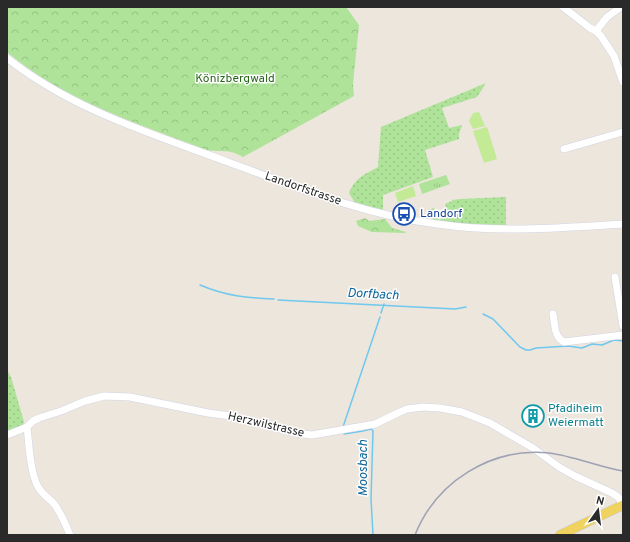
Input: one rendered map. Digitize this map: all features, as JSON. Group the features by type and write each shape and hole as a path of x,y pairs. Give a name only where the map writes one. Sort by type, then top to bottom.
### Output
{"main road":[{"path":"560,535 623,505"}],"street":[{"path":"562,7 596,31 614,56 623,82"},
{"path":"596,31 607,18 620,7"},
{"name":"Landorfstrasse","path":"7,58 64,96 122,122 289,184 372,211 426,223 478,228 558,228 623,224"},
{"path":"564,149 623,132"},
{"path":"615,277 623,326"},
{"path":"553,314 556,335 564,342 623,335"},
{"name":"Herzwilstrasse","path":"7,435 27,427 39,418 104,396 130,397 202,412 231,416 295,433 312,435 375,424 408,409 423,407 440,408 468,414 502,430 533,448 559,467 612,493 618,497 623,505"},
{"path":"27,427 32,471 37,485 54,505 64,520 70,535"}],"green space":[{"name":"Könizbergwald","path":"7,7 346,7 359,25 353,84 354,96 243,157 229,152 207,150 97,107 50,83 28,68 7,52"},
{"path":"486,83 477,97 442,108 449,128 462,125 459,139 425,150 433,177 383,195 383,210 355,203 349,193 355,183 361,177 378,167 381,127"},
{"path":"479,112 485,126 473,129 469,121 473,113"},
{"path":"487,127 497,159 484,163 473,131"},
{"path":"446,175 450,184 422,194 419,184"},
{"path":"413,186 416,196 398,202 395,193"},
{"path":"506,197 506,226 478,225 432,220 428,210 434,208 439,220 449,216 445,204 452,200"},
{"path":"365,218 369,221 385,219 392,228 406,232 372,232 358,226 356,221"},
{"path":"7,370 11,377 24,422 23,425 7,433"}],"waterway":[{"name":"Dorfbach","path":"200,285 219,292 237,296 274,299"},
{"name":"Dorfbach","path":"278,300 455,309 466,307"},
{"name":"Moosbach","path":"381,313 384,304"},
{"name":"Dorfbach","path":"483,314 493,319 520,347 526,350 568,346 582,348 592,344 602,345 614,340 623,341"},
{"name":"Moosbach","path":"343,427 380,317"},
{"name":"Moosbach","path":"344,434 371,429 373,431 371,499 373,535"}],"railway":[{"path":"415,535 424,516 451,484 468,472 487,462 507,456 527,453 549,453 623,471"}],"place":[{"name":"Landorf","path":"404,214"},
{"name":"Pfadiheim Weiermatt","path":"533,416"}]}
